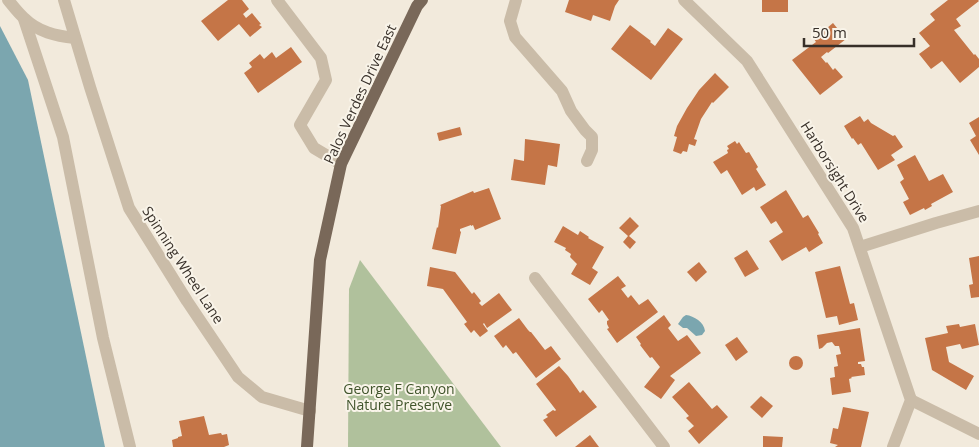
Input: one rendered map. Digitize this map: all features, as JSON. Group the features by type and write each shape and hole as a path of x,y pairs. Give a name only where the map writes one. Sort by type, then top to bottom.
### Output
{"main road":[{"name":"Palos Verdes Drive East","path":"307,447 320,260 342,164 422,0"},
{"name":"Palos Verdes Drive East","path":"310,411 312,447"}],"street":[{"path":"8,0 24,19 39,29 57,36 75,38"},
{"name":"Spinning Wheel Lane","path":"64,0 129,208 187,301 238,377 262,398 310,411"},
{"path":"277,0 321,58 326,80 300,125 314,148 342,164"},
{"path":"516,0 510,20 515,37 562,91 570,111 592,137 592,150 587,161"},
{"name":"Harborsight Drive","path":"684,0 747,61 854,228 911,400"},
{"path":"24,19 63,137 103,338 130,447"},
{"path":"860,247 979,211"},
{"path":"535,278 664,447"},
{"path":"893,447 911,400 979,434"}],"green space":[{"name":"George F Canyon Nature Preserve","path":"360,260 501,447 348,447 349,289"}],"water":[{"path":"0,26 28,80 105,447 0,447"},
{"path":"686,315 701,322 705,331 702,335 696,336 687,328 683,328 678,324"}],"building":[{"path":"228,0 242,0 249,9 243,14 246,18 252,13 262,27 250,37 239,24 218,41 201,21"},
{"path":"569,0 619,0 610,21 593,15 591,21 565,12"},
{"path":"762,0 788,0 788,12 762,12"},
{"path":"948,0 979,1 956,19 961,26 954,30 979,59 979,67 960,83 942,61 931,69 919,54 930,46 919,33 935,20 930,14"},
{"path":"833,23 846,39 821,57 833,70 835,68 843,77 820,95 792,60 816,42 814,39"},
{"path":"630,25 655,46 668,28 683,39 651,80 611,49"},
{"path":"291,47 302,62 258,93 244,73 252,67 249,63 260,54 264,59 272,52 276,58"},
{"path":"715,73 729,87 712,102 701,119 694,139 697,140 695,146 689,144 687,152 683,151 681,154 673,151 677,137 674,136 677,126 699,90"},
{"path":"860,116 864,122 868,119 871,123 893,136 895,135 903,147 891,155 895,160 878,170 861,143 858,145 852,139 844,126"},
{"path":"979,117 979,155 970,140 976,136 969,123"},
{"path":"460,127 462,135 439,141 437,133"},
{"path":"525,139 560,144 557,167 548,165 545,185 511,180 514,159 524,161"},
{"path":"735,141 737,144 739,142 746,153 749,152 758,167 756,169 766,185 756,191 754,187 742,195 727,170 721,174 713,162 728,153 727,150 729,149 727,146"},
{"path":"915,155 929,181 943,174 953,192 931,204 932,206 925,210 924,208 910,215 903,202 909,199 900,182 904,179 897,165"},
{"path":"489,188 501,219 475,230 473,225 460,229 456,254 432,249 438,228 440,205 473,191 474,193"},
{"path":"786,190 803,218 808,215 823,243 809,252 806,247 782,261 769,241 783,232 776,221 771,224 760,207"},
{"path":"630,217 639,226 629,236 636,242 630,249 623,242 628,236 619,228"},
{"path":"563,226 578,235 580,231 604,247 592,268 598,272 590,285 571,274 577,264 570,257 571,254 565,250 566,248 554,242"},
{"path":"747,250 759,269 745,277 734,258"},
{"path":"979,256 979,297 971,298 969,285 973,284 969,258"},
{"path":"699,262 707,272 696,282 687,272"},
{"path":"840,266 850,304 854,303 858,320 839,325 837,316 826,318 815,272"},
{"path":"430,267 455,272 472,294 474,292 481,301 479,303 482,306 499,293 512,310 487,328 484,323 488,331 480,337 474,330 471,333 464,324 467,322 443,289 427,286"},
{"path":"618,276 626,286 621,289 628,298 631,295 639,305 648,299 658,312 617,343 607,329 609,328 607,321 609,320 602,310 599,313 588,299"},
{"path":"664,315 671,325 668,328 678,341 687,335 701,353 670,376 675,380 661,399 644,387 660,367 652,357 650,358 636,337"},
{"path":"519,318 545,350 551,346 561,359 536,378 516,352 513,354 506,345 503,348 494,336"},
{"path":"959,324 960,327 975,324 979,345 962,349 960,344 946,347 949,362 974,376 966,390 932,370 925,338 948,333 946,326"},
{"path":"860,328 865,361 858,362 858,364 864,367 865,375 849,379 851,392 832,395 830,378 835,377 834,367 838,366 836,355 841,354 839,346 835,346 832,342 819,349 817,335"},
{"path":"737,337 748,352 736,361 725,345"},
{"path":"796,356 801,358 803,363 801,368 796,370 791,368 789,363 791,358"},
{"path":"559,366 580,393 583,390 597,407 556,437 543,420 548,417 546,415 556,410 536,384"},
{"path":"689,382 712,409 717,405 728,417 699,444 688,431 694,426 686,418 689,416 672,397"},
{"path":"761,396 773,406 762,418 750,407"},
{"path":"843,407 869,412 861,447 835,447 838,445 830,443 833,428 838,429"},
{"path":"204,416 209,435 227,434 229,445 224,447 173,447 172,440 182,436 179,421"},
{"path":"590,435 599,447 575,447"},
{"path":"763,436 783,437 782,447 763,447"}]}
